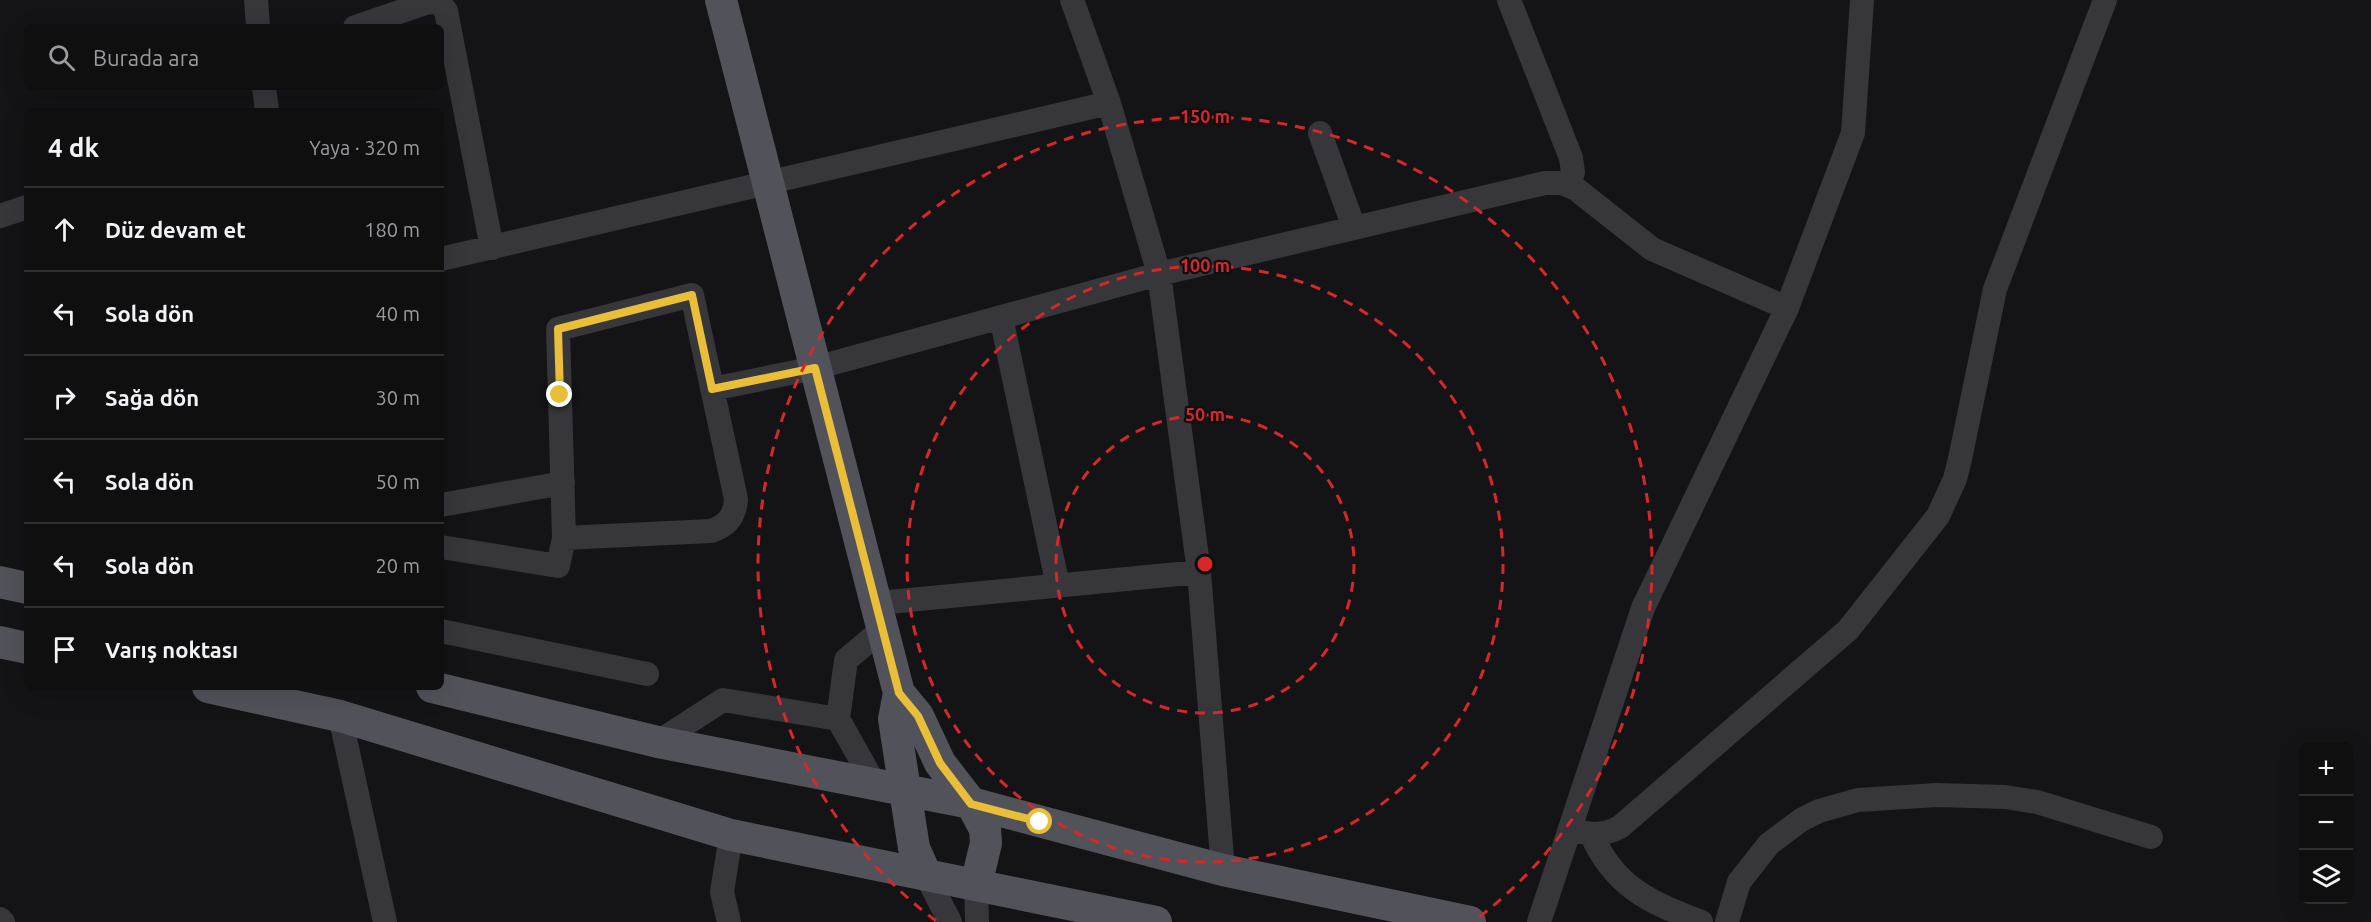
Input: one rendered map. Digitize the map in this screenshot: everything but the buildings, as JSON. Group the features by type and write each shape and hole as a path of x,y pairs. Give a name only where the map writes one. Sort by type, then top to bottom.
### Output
{"main road":[{"path":"721,0 881,616 899,693 894,718 914,848 926,875"},
{"path":"0,582 24,587"},
{"path":"0,642 24,647"},
{"path":"222,690 340,716 731,835 1156,922"},
{"path":"444,690 658,742 971,804 1223,870 1470,922"},
{"path":"899,693 918,716 940,763 971,804 985,829 986,843 976,885"}],"street":[{"path":"255,0 258,24"},
{"path":"1072,0 1108,103 1159,274 1199,572 1223,870"},
{"path":"1509,0 1571,159 1573,172 1569,186"},
{"path":"1539,922 1581,831 1643,608 1787,308 1853,133 1862,0"},
{"path":"1581,831 1602,834 1620,827 1848,630 1938,516 1955,479 1995,289 2105,0"},
{"path":"364,24 429,2 439,3 446,11 492,248"},
{"path":"264,90 267,108"},
{"path":"444,259 1108,103"},
{"path":"1320,133 1354,228"},
{"path":"712,389 815,368 1159,274 1545,183 1569,186 1652,249 1787,308"},
{"path":"0,216 24,208"},
{"path":"444,547 558,566 564,538 558,329 692,295 736,499 733,516 727,523 711,531 564,538"},
{"path":"1001,317 1058,586"},
{"path":"444,504 563,483"},
{"path":"874,783 838,719 846,660 881,616 1058,586 1199,572"},
{"path":"444,632 647,674"},
{"path":"658,742 723,700 838,719"},
{"path":"340,716 386,922"},
{"path":"1727,922 1739,882 1768,844 1810,816 1858,800 1937,795 2005,797 2037,802 2151,837"},
{"path":"1581,831 1627,885 1656,904 1701,922"},
{"path":"729,922 722,892 731,835"},
{"path":"926,875 950,922"},
{"path":"976,885 977,922"},
{"path":"0,919 3,922"}],"route":[{"path":"560,395 558,329 692,295 712,389 815,368 878,603 899,693 918,716 940,763 971,804 1040,822"}]}
